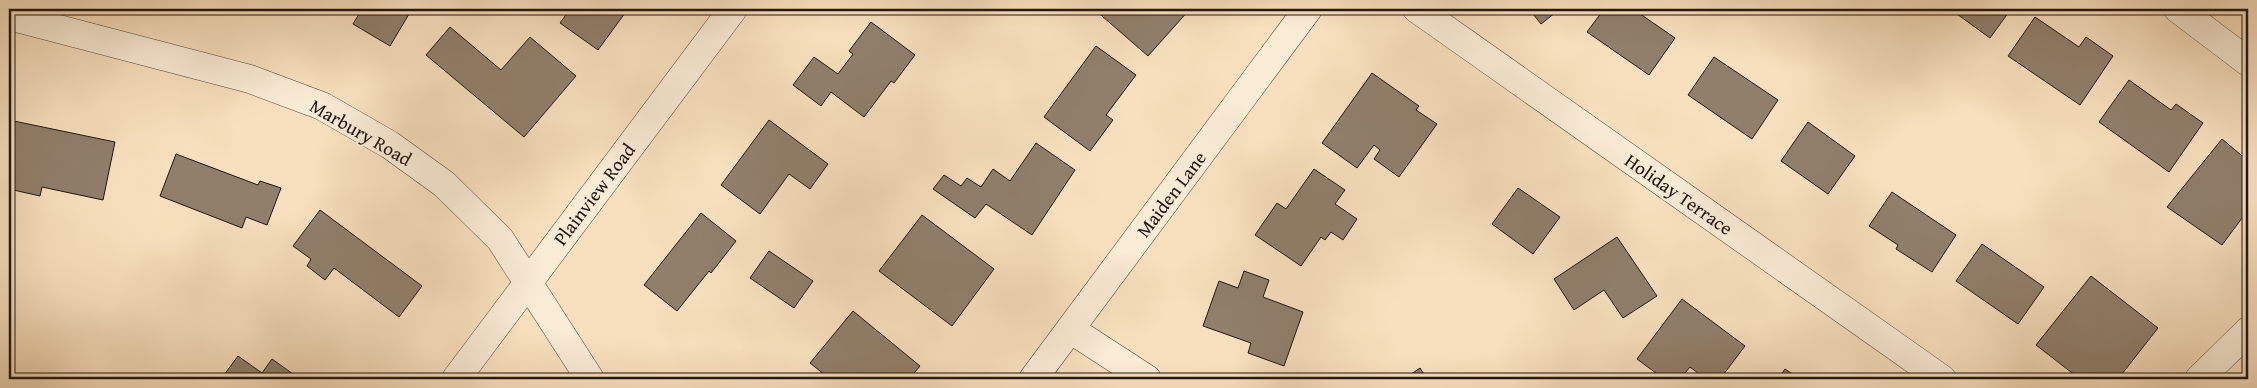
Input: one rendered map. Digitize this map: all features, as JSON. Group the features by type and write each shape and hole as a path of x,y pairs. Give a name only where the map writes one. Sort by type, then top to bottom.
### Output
{"street":[{"name":"Plainview Road","path":"456,379 733,9"},
{"name":"Maiden Lane","path":"1033,379 1308,9"},
{"name":"Holiday Terrace","path":"1416,9 1942,379"},
{"path":"2178,9 2248,62"},
{"name":"Marbury Road","path":"9,16 250,79 322,106 390,144 444,184 500,240 590,379"},
{"path":"1070,329 1147,379"},
{"path":"2199,379 2248,331"}],"building":[{"path":"362,9 412,9 390,46 353,24"},
{"path":"570,9 628,9 598,50 560,23"},
{"path":"1094,9 1190,9 1148,56"},
{"path":"1529,9 1560,9 1541,24"},
{"path":"1604,9 1633,9 1675,38 1649,75 1587,32"},
{"path":"1950,9 2011,9 1990,38"},
{"path":"2035,17 2079,47 2086,37 2113,56 2080,105 2008,56"},
{"path":"871,22 915,55 894,83 891,81 864,117 831,92 821,106 793,85 814,57 838,74 853,54 849,51"},
{"path":"450,27 501,70 530,37 576,76 524,137 426,55"},
{"path":"1096,46 1136,75 1106,115 1113,120 1090,151 1044,117"},
{"path":"1714,57 1778,100 1752,139 1688,95"},
{"path":"1372,73 1419,106 1416,110 1437,124 1399,177 1374,159 1380,150 1374,145 1357,168 1322,143"},
{"path":"2129,80 2171,110 2176,104 2203,123 2169,172 2099,122"},
{"path":"9,120 115,142 103,200 42,187 40,196 9,189"},
{"path":"769,120 828,164 810,189 789,174 760,214 721,185"},
{"path":"1808,122 1855,156 1828,194 1781,161"},
{"path":"2222,139 2247,160 2243,168 2248,173 2248,210 2222,245 2167,207"},
{"path":"1036,143 1075,170 1032,235 986,204 975,218 933,189 944,175 961,186 967,178 981,187 993,169 1010,181"},
{"path":"176,154 258,185 260,181 281,188 267,225 246,217 242,228 160,196"},
{"path":"1314,169 1345,190 1335,204 1357,219 1343,240 1331,232 1325,240 1321,237 1301,266 1255,235 1277,203 1286,209"},
{"path":"1518,188 1560,217 1533,254 1492,224"},
{"path":"1892,192 1956,235 1932,272 1896,249 1898,245 1869,226"},
{"path":"320,210 422,286 399,317 334,268 325,280 307,266 311,259 293,246"},
{"path":"701,213 736,241 711,273 709,271 677,311 644,285"},
{"path":"922,215 994,269 952,326 879,271"},
{"path":"1617,237 1657,296 1623,318 1604,290 1574,310 1554,279"},
{"path":"1982,244 2044,287 2018,324 1956,281"},
{"path":"769,251 813,281 794,308 750,278"},
{"path":"1244,271 1269,280 1263,297 1303,312 1284,366 1248,353 1251,343 1203,326 1219,281 1238,288"},
{"path":"2091,276 2158,328 2118,379 2080,379 2036,345"},
{"path":"1682,299 1745,346 1720,379 1706,379 1690,367 1680,379 1664,379 1637,359"},
{"path":"853,311 920,366 909,379 830,379 810,363"},
{"path":"238,356 262,373 272,359 300,379 221,379"},
{"path":"1420,368 1427,379 1404,379"},
{"path":"1785,369 1800,379 1778,379"}]}
